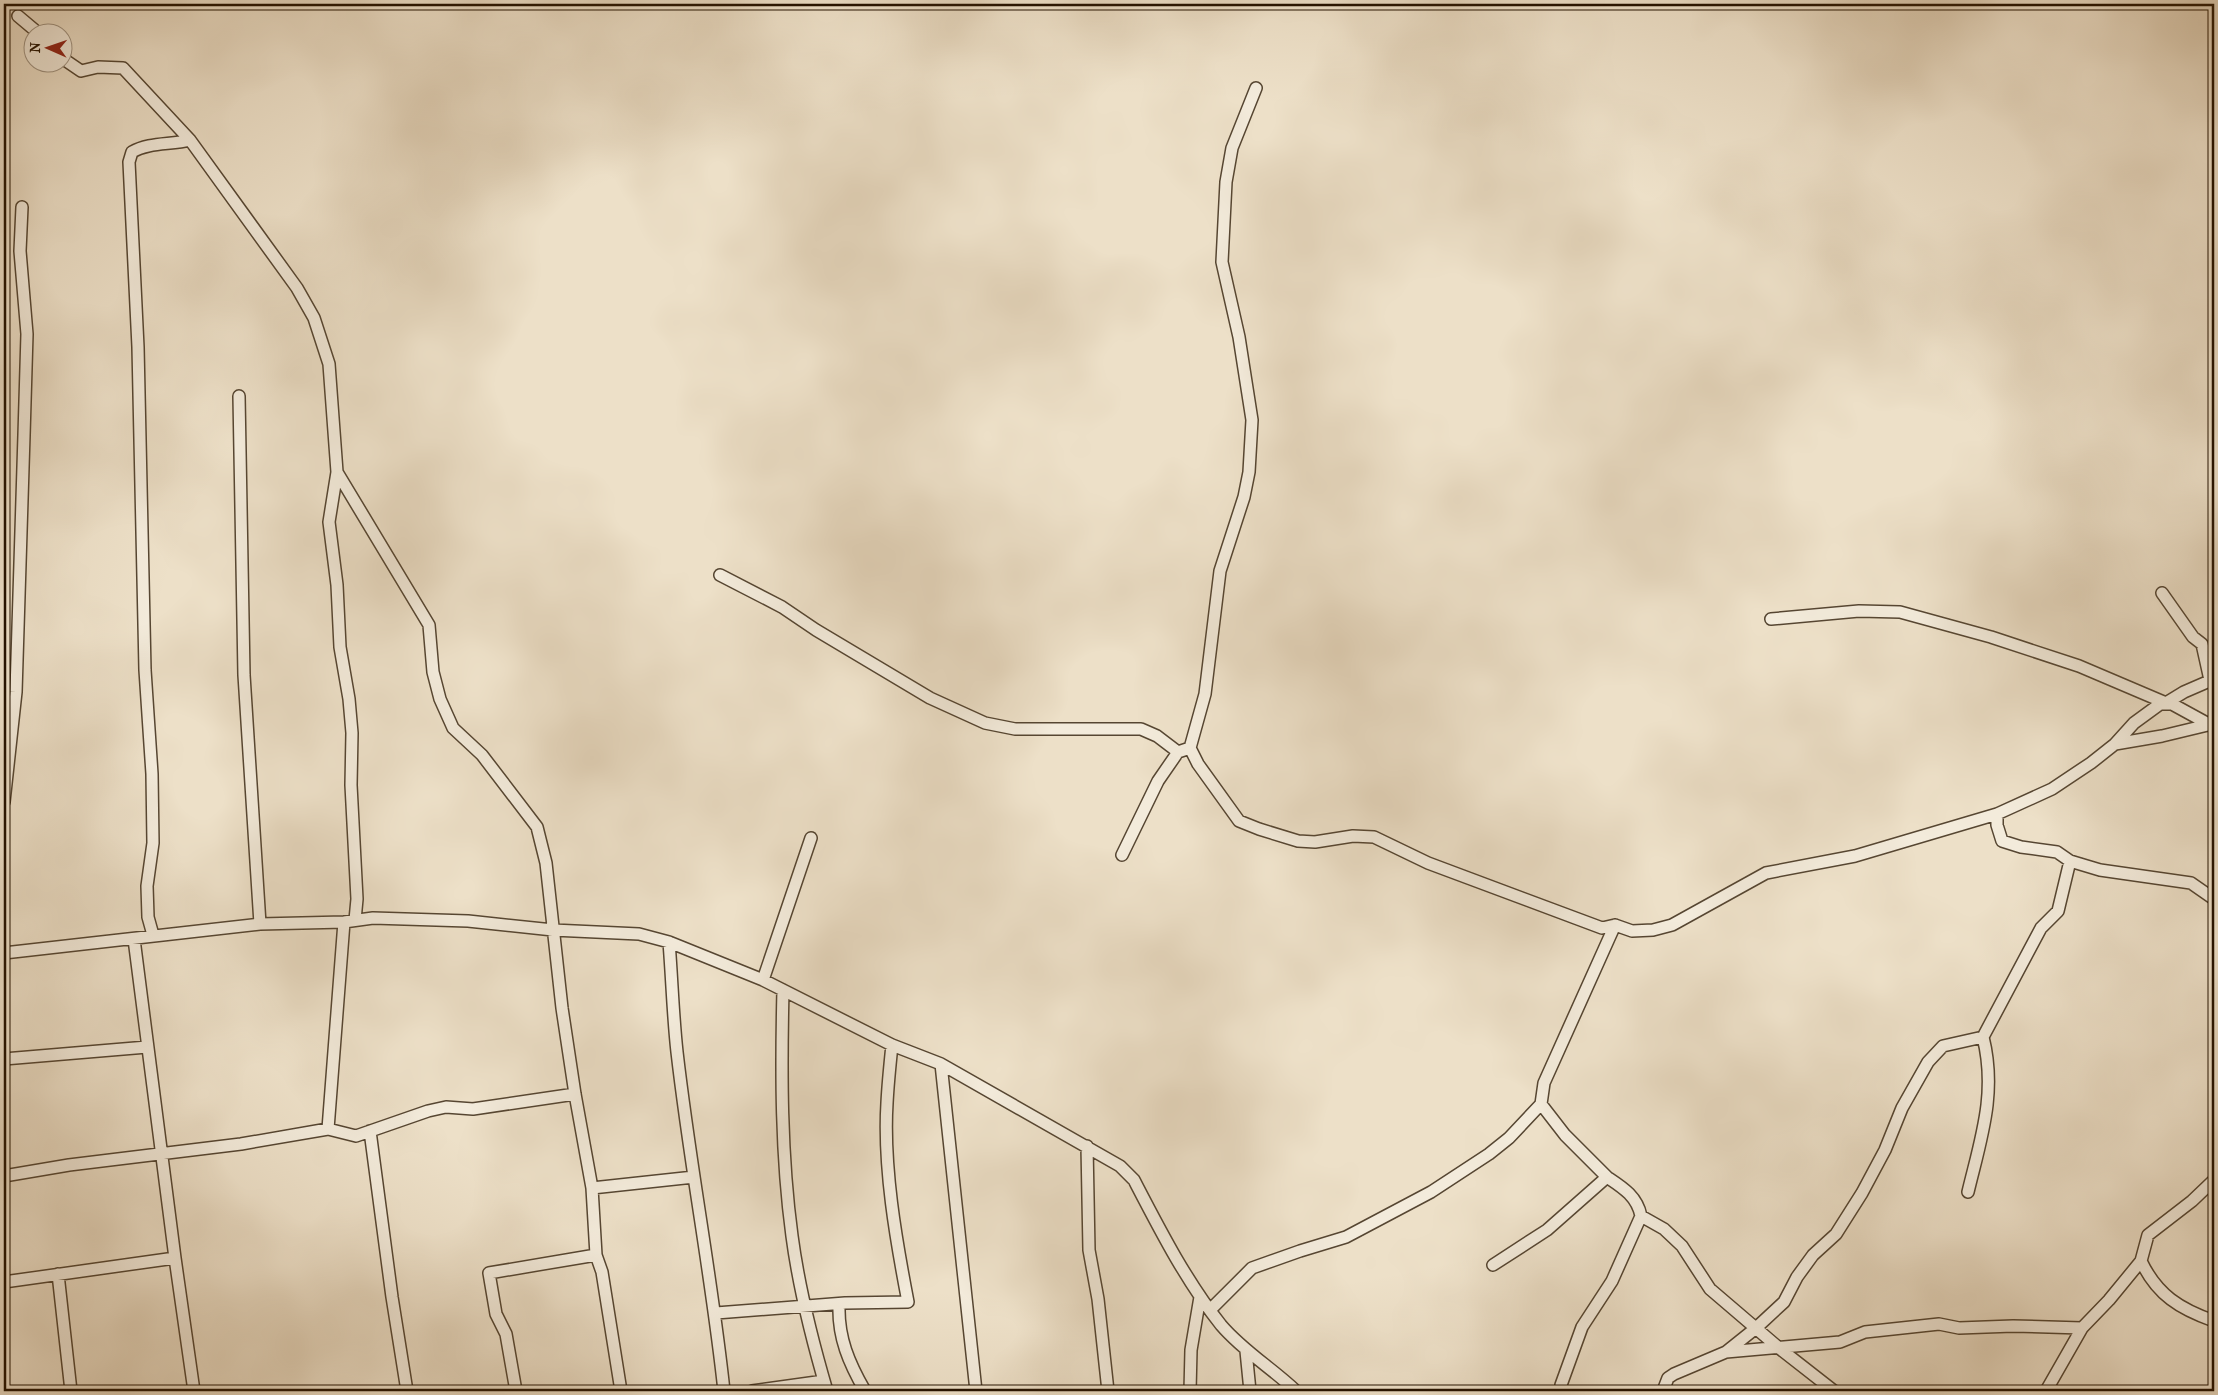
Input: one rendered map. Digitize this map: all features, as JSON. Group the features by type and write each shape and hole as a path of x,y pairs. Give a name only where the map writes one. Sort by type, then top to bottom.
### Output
{"street":[{"path":"18,16 25,22"},
{"path":"72,65 81,71 98,67 123,68 190,140 297,288 314,318 329,364 337,472 329,522 337,585 340,647 349,699 352,733 351,785 356,899 349,921 328,1129"},
{"path":"1256,88 1232,148 1226,182 1222,262 1239,337 1252,420 1248,472 1244,497 1220,571 1205,694 1190,748 1198,764 1239,821 1298,841 1315,842 1353,836 1374,837 1428,863 1581,921 1602,928 1614,925 1632,931 1653,930 1672,925 1766,873 1855,856 1997,814 2052,788 2091,763 2115,744 2134,723 2160,704 2166,703 2212,679 2202,644 2193,637 2162,594"},
{"path":"153,935 148,916 147,886 152,843 152,774 145,670 138,347 129,162 132,152 141,147 173,144 190,140"},
{"path":"4,802 16,692 24,435 27,334 20,259 22,207"},
{"path":"239,396 244,675 260,924"},
{"path":"337,472 429,625 433,672 453,728 482,755 537,827 546,863 575,1094 592,1188 596,1255 602,1272 621,1391"},
{"path":"720,575 782,607 930,698 985,723 1015,728 1141,729 1156,736 1178,752"},
{"path":"1771,619 1859,611 1900,612 1991,637 2079,666 2166,703 2213,726"},
{"path":"2115,744 2213,726"},
{"path":"1122,855 1158,781 1178,752 1190,748"},
{"path":"1997,814 1997,826 2002,842 2021,847 2057,852 2070,861 2115,874 2191,883 2214,899"},
{"path":"763,980 811,838"},
{"path":"1968,1192 1989,1104 1988,1058 1983,1037 2041,928 2058,910 2070,861"},
{"path":"4,953 134,940 153,935 218,930 260,924 349,921 468,921 553,930 639,934 669,942 763,980 892,1045 940,1064 1120,1166 1134,1180 1200,1297 1221,1325 1246,1351 1279,1375 1296,1391"},
{"path":"1210,1309 1252,1268 1300,1251 1346,1238 1431,1192 1490,1154 1508,1138 1541,1104 1544,1083 1614,925"},
{"path":"134,940 194,1391"},
{"path":"669,942 677,1050 694,1178 716,1314 724,1391"},
{"path":"752,1391 826,1386 805,1308 792,1237 786,1175 781,1051 783,990"},
{"path":"1663,1391 1668,1378 1726,1352 1784,1302 1797,1277 1813,1255 1836,1234 1862,1193 1884,1150 1902,1108 1928,1062 1943,1046 1983,1037"},
{"path":"716,1314 908,1302 892,1209 888,1154 887,1104 892,1045"},
{"path":"4,1059 147,1048"},
{"path":"940,1064 976,1391"},
{"path":"4,1176 69,1165 234,1145 328,1129 356,1136 428,1111 446,1107 473,1110 575,1094"},
{"path":"1541,1104 1565,1135 1607,1177 1628,1191 1640,1209 1641,1216 1612,1281 1582,1327 1564,1377 1561,1391"},
{"path":"370,1131 407,1391"},
{"path":"1086,1146 1089,1250 1098,1299 1108,1391"},
{"path":"1493,1265 1547,1230 1579,1204 1607,1177"},
{"path":"592,1188 694,1178"},
{"path":"2046,1391 2082,1328 2109,1300 2141,1261 2148,1235 2192,1201 2214,1180"},
{"path":"1641,1216 1664,1228 1682,1246 1710,1289 1779,1348 1834,1391"},
{"path":"516,1391 506,1334 496,1314 489,1273 596,1255"},
{"path":"4,1282 175,1258"},
{"path":"2141,1261 2158,1289 2173,1302 2190,1313 2214,1321"},
{"path":"58,1274 71,1391"},
{"path":"1190,1391 1191,1350 1200,1297"},
{"path":"839,1305 838,1326 848,1358 865,1391"},
{"path":"1726,1352 1840,1342 1865,1332 1939,1324 1959,1328 2013,1326 2082,1328"},
{"path":"1246,1351 1250,1391"}]}
